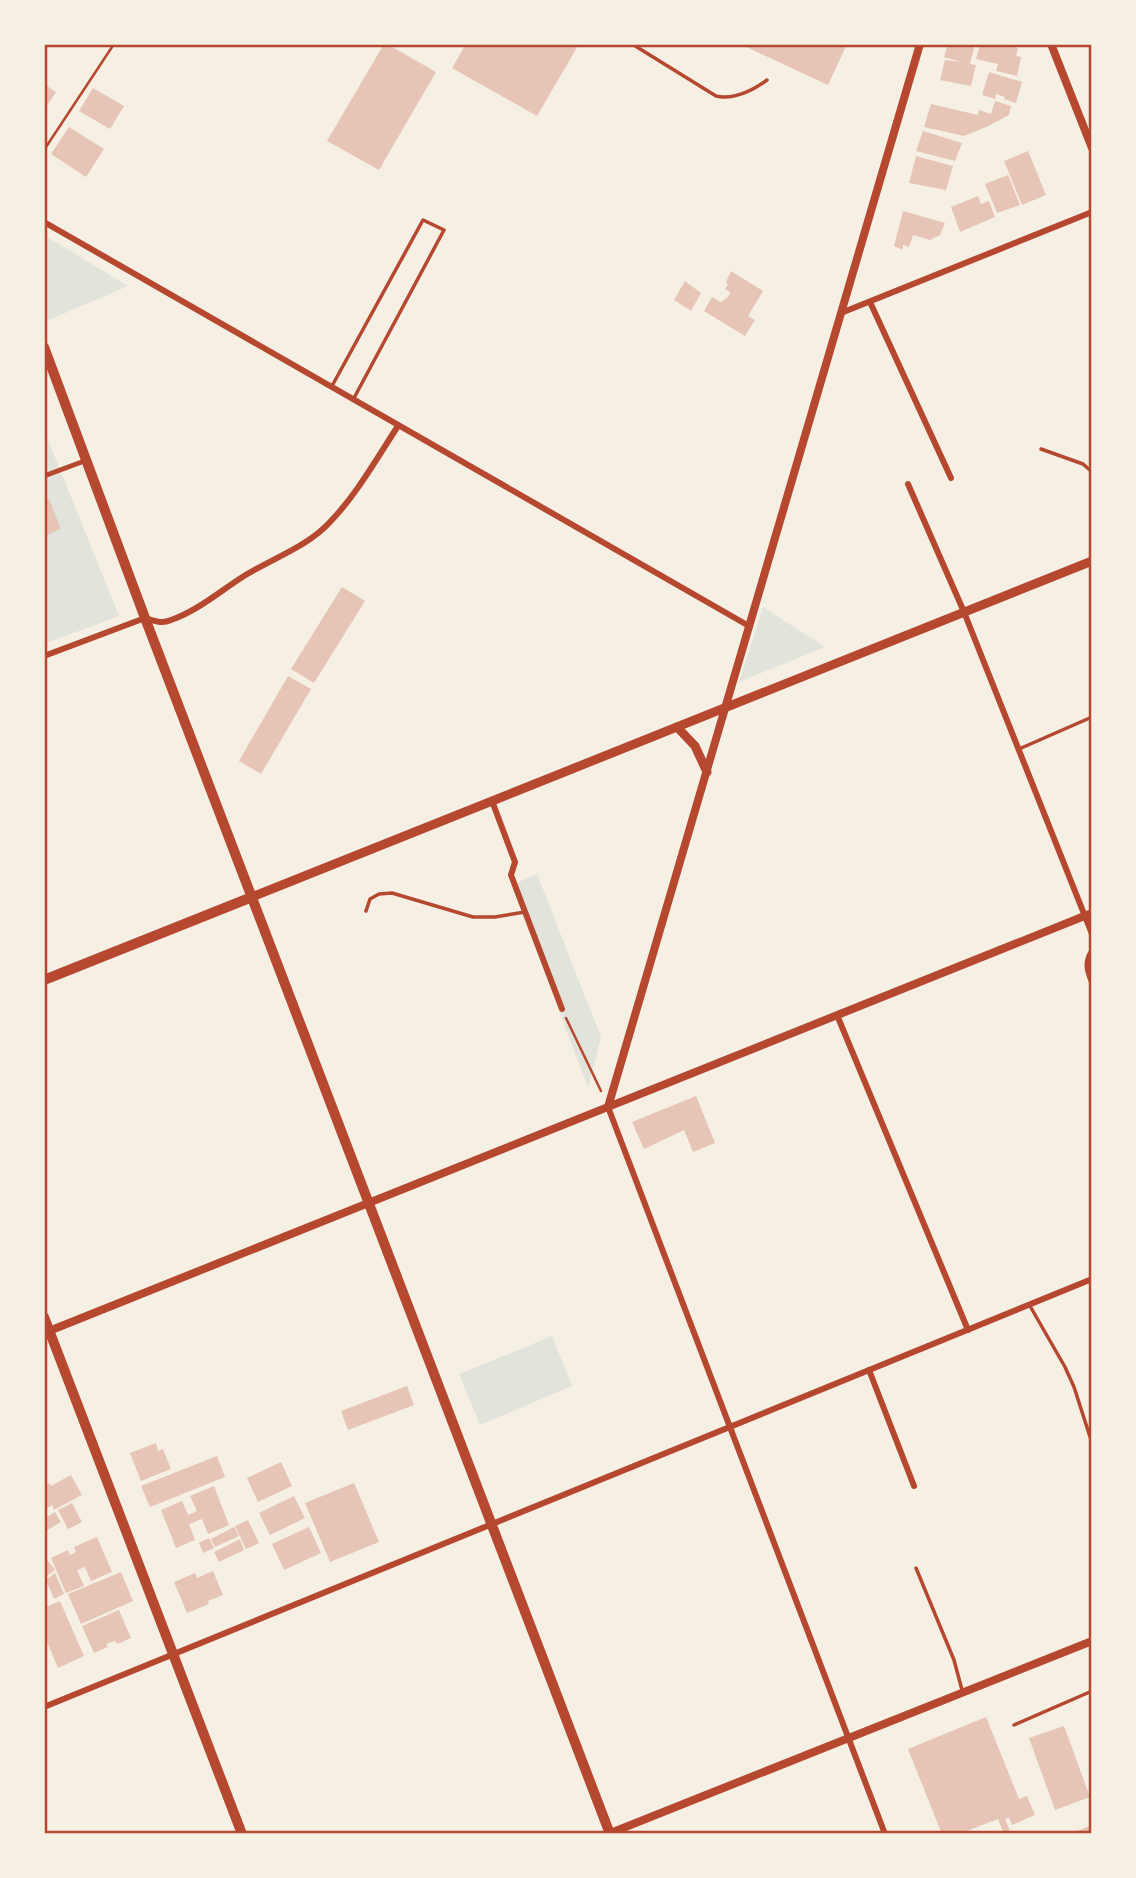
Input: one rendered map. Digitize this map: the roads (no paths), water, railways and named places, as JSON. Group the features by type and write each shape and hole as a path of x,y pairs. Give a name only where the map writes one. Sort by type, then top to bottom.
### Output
{"main road":[{"path":"44,347 610,1834"},
{"path":"44,980 1092,561"},
{"path":"677,727 695,746 707,772"},
{"path":"44,1317 46,1332 242,1834"}],"street":[{"path":"885,1834 608,1107 920,44"},
{"path":"1051,44 1092,148"},
{"path":"841,313 1092,212"},
{"path":"44,222 749,626"},
{"path":"870,302 951,478"},
{"path":"44,656 145,618 160,622 169,621 193,610 318,534 351,496 398,426"},
{"path":"44,476 87,460"},
{"path":"908,484 1089,914 1092,934"},
{"path":"492,801 515,862 511,875 562,1009"},
{"path":"46,1332 1089,914"},
{"path":"1092,951 1087,959 1092,982"},
{"path":"836,1015 968,1330"},
{"path":"44,1707 1092,1279"},
{"path":"869,1370 914,1486"},
{"path":"610,1834 1092,1641"}],"lane":[{"path":"632,44 716,96 738,96 767,80"},
{"path":"332,386 423,220 444,230 353,400"},
{"path":"1041,449 1083,464 1092,472"},
{"path":"1019,749 1092,717"},
{"path":"366,911 370,899 379,894 392,893 474,917 525,912"},
{"path":"1029,1305 1065,1367 1092,1443"},
{"path":"916,1568 954,1660 963,1693"},
{"path":"1013,1725 1092,1691"}]}
